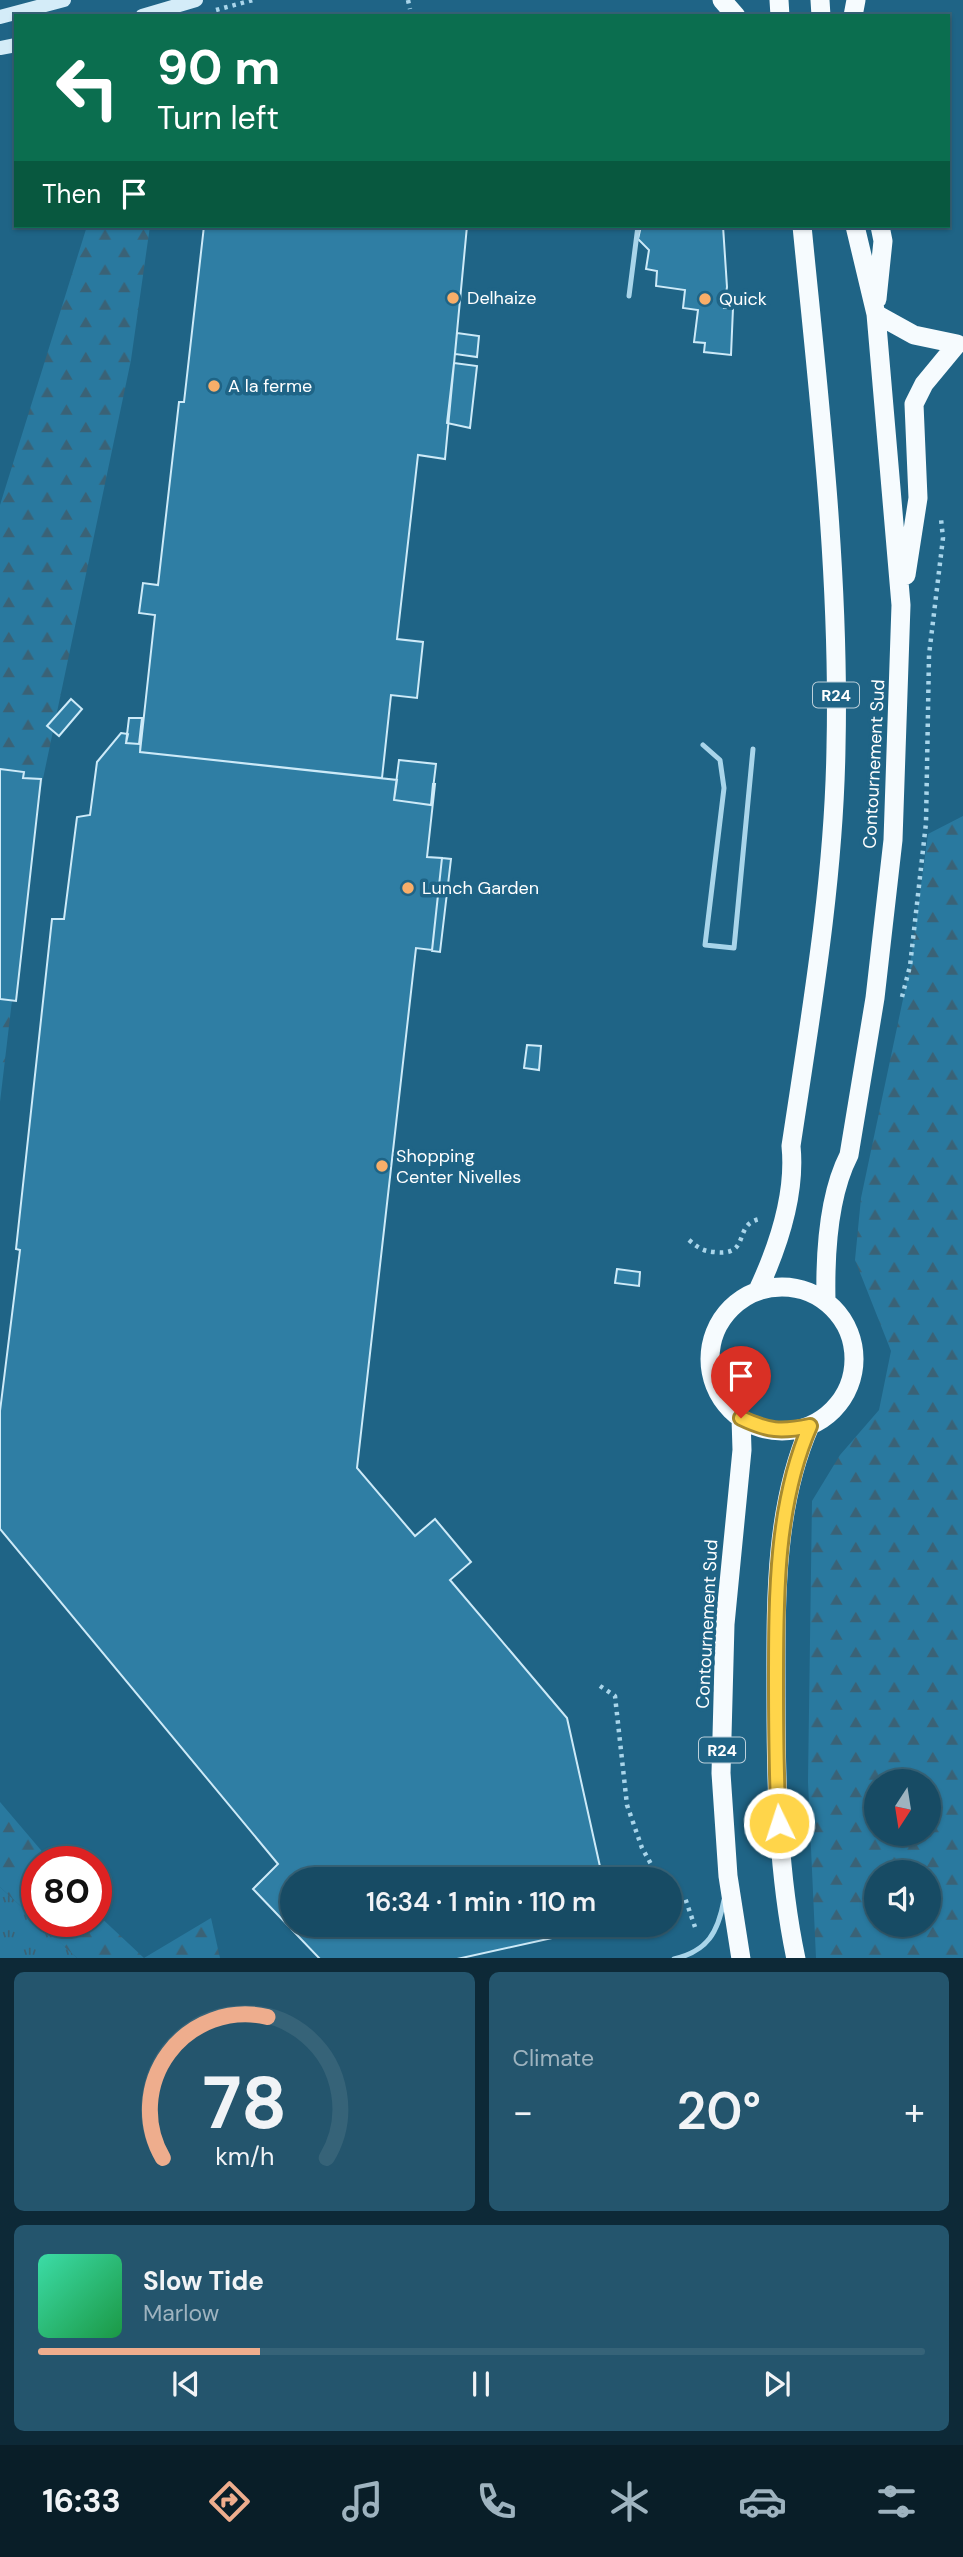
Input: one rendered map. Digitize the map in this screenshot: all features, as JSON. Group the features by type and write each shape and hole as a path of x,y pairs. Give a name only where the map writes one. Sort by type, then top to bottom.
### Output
{"highway":[{"path":"722,0 734,14"},
{"name":"R24","path":"802,228 823,426 837,653 833,821 826,905 791,1146 793,1163 783,1223 774,1255 758,1290 737,1302 721,1320 712,1341 710,1365 716,1389 727,1405 741,1418 762,1428 775,1430 786,1431 810,1426"},
{"name":"Contournement Sud","path":"826,1301 827,1252 839,1174 849,1155 875,998 893,841 901,605 876,314 855,228"},
{"path":"880,228 883,241 876,314 914,335 960,343"},
{"path":"901,605 918,498 914,404 924,384 960,343"},
{"path":"758,1290 782,1286 805,1290 826,1301 844,1319 853,1343 854,1368 847,1392 831,1412 810,1426 797,1455 789,1486 776,1622 776,1778 782,1869 796,1958"},
{"name":"Contournement Sud","path":"741,1418 743,1450 725,1624 721,1773 728,1876 741,1958"}],"main road":[{"path":"0,17 32,4 64,0"},
{"path":"149,14 196,0"}],"lane":[{"path":"629,296 638,228"},
{"path":"703,745 720,760 724,788 705,945 734,948 753,749"},
{"path":"674,1958 701,1948 712,1936 720,1922 728,1876"}],"path":[{"path":"212,10 253,0"},
{"path":"408,0 410,9"},
{"path":"689,1240 702,1251 729,1254 734,1251 749,1224 757,1219 783,1223"},
{"path":"600,1686 615,1696 627,1805 642,1848 653,1867"},
{"path":"682,1898 685,1898 701,1948"}],"green space":[{"path":"86,228 150,228 131,360 32,831 0,1102 0,505"},
{"path":"963,816 963,1958 816,1958 808,1782 812,1501 840,1455 879,1410 891,1351 855,1260 861,1198 910,966 928,834"},
{"path":"0,1802 37,1846 21,1846 21,1906 0,1887"},
{"path":"0,1887 21,1906 21,1937 54,1937 77,1958 0,1958"},
{"path":"211,1918 220,1958 144,1958"},
{"path":"112,1928 144,1958 77,1958 54,1937 112,1937"}],"building":[{"path":"204,228 467,228 445,459 418,455 397,639 423,642 417,698 391,695 382,778 140,752 155,615 139,613 143,583 158,585 179,402 184,402"},
{"name":"Quick","path":"641,228 723,228 727,287 724,308 733,308 731,355 704,352 705,343 694,342 698,310 683,308 685,290 656,286 657,271 646,269 649,250 638,239"},
{"path":"457,333 479,336 477,357 455,354"},
{"path":"454,363 477,366 470,428 447,423"},
{"path":"71,699 82,709 59,736 47,726"},
{"path":"129,718 142,718 139,744 126,743"},
{"path":"121,733 128,734 126,743 139,744 141,735 140,752 397,780 394,800 431,805 435,784 427,857 442,858 432,950 416,948 357,1468 415,1536 435,1519 471,1562 450,1580 567,1718 600,1867 280,1867 280,1917 253,1889 278,1864 0,1529 0,1411 20,1250 16,1249 52,919 64,919 77,817 90,815 97,762"},
{"path":"399,760 436,764 431,805 394,800"},
{"path":"0,769 24,772 23,778 41,779 16,1001 0,999"},
{"path":"442,858 451,859 440,952 432,951"},
{"path":"527,1045 541,1046 539,1070 524,1068"},
{"path":"617,1269 640,1272 639,1286 615,1283"},
{"path":"299,1937 557,1937 462,1958 319,1958"}],"place":[{"name":"Delhaize","path":"453,298"},
{"name":"Quick","path":"705,299"},
{"name":"A la ferme","path":"214,386"},
{"name":"Lunch Garden","path":"408,888"},
{"name":"Shopping Center Nivelles","path":"382,1166"}],"route":[{"path":"741,1418 762,1428 786,1431 810,1426 797,1455 789,1486 782,1541 776,1622 776,1778 779,1823"}]}
